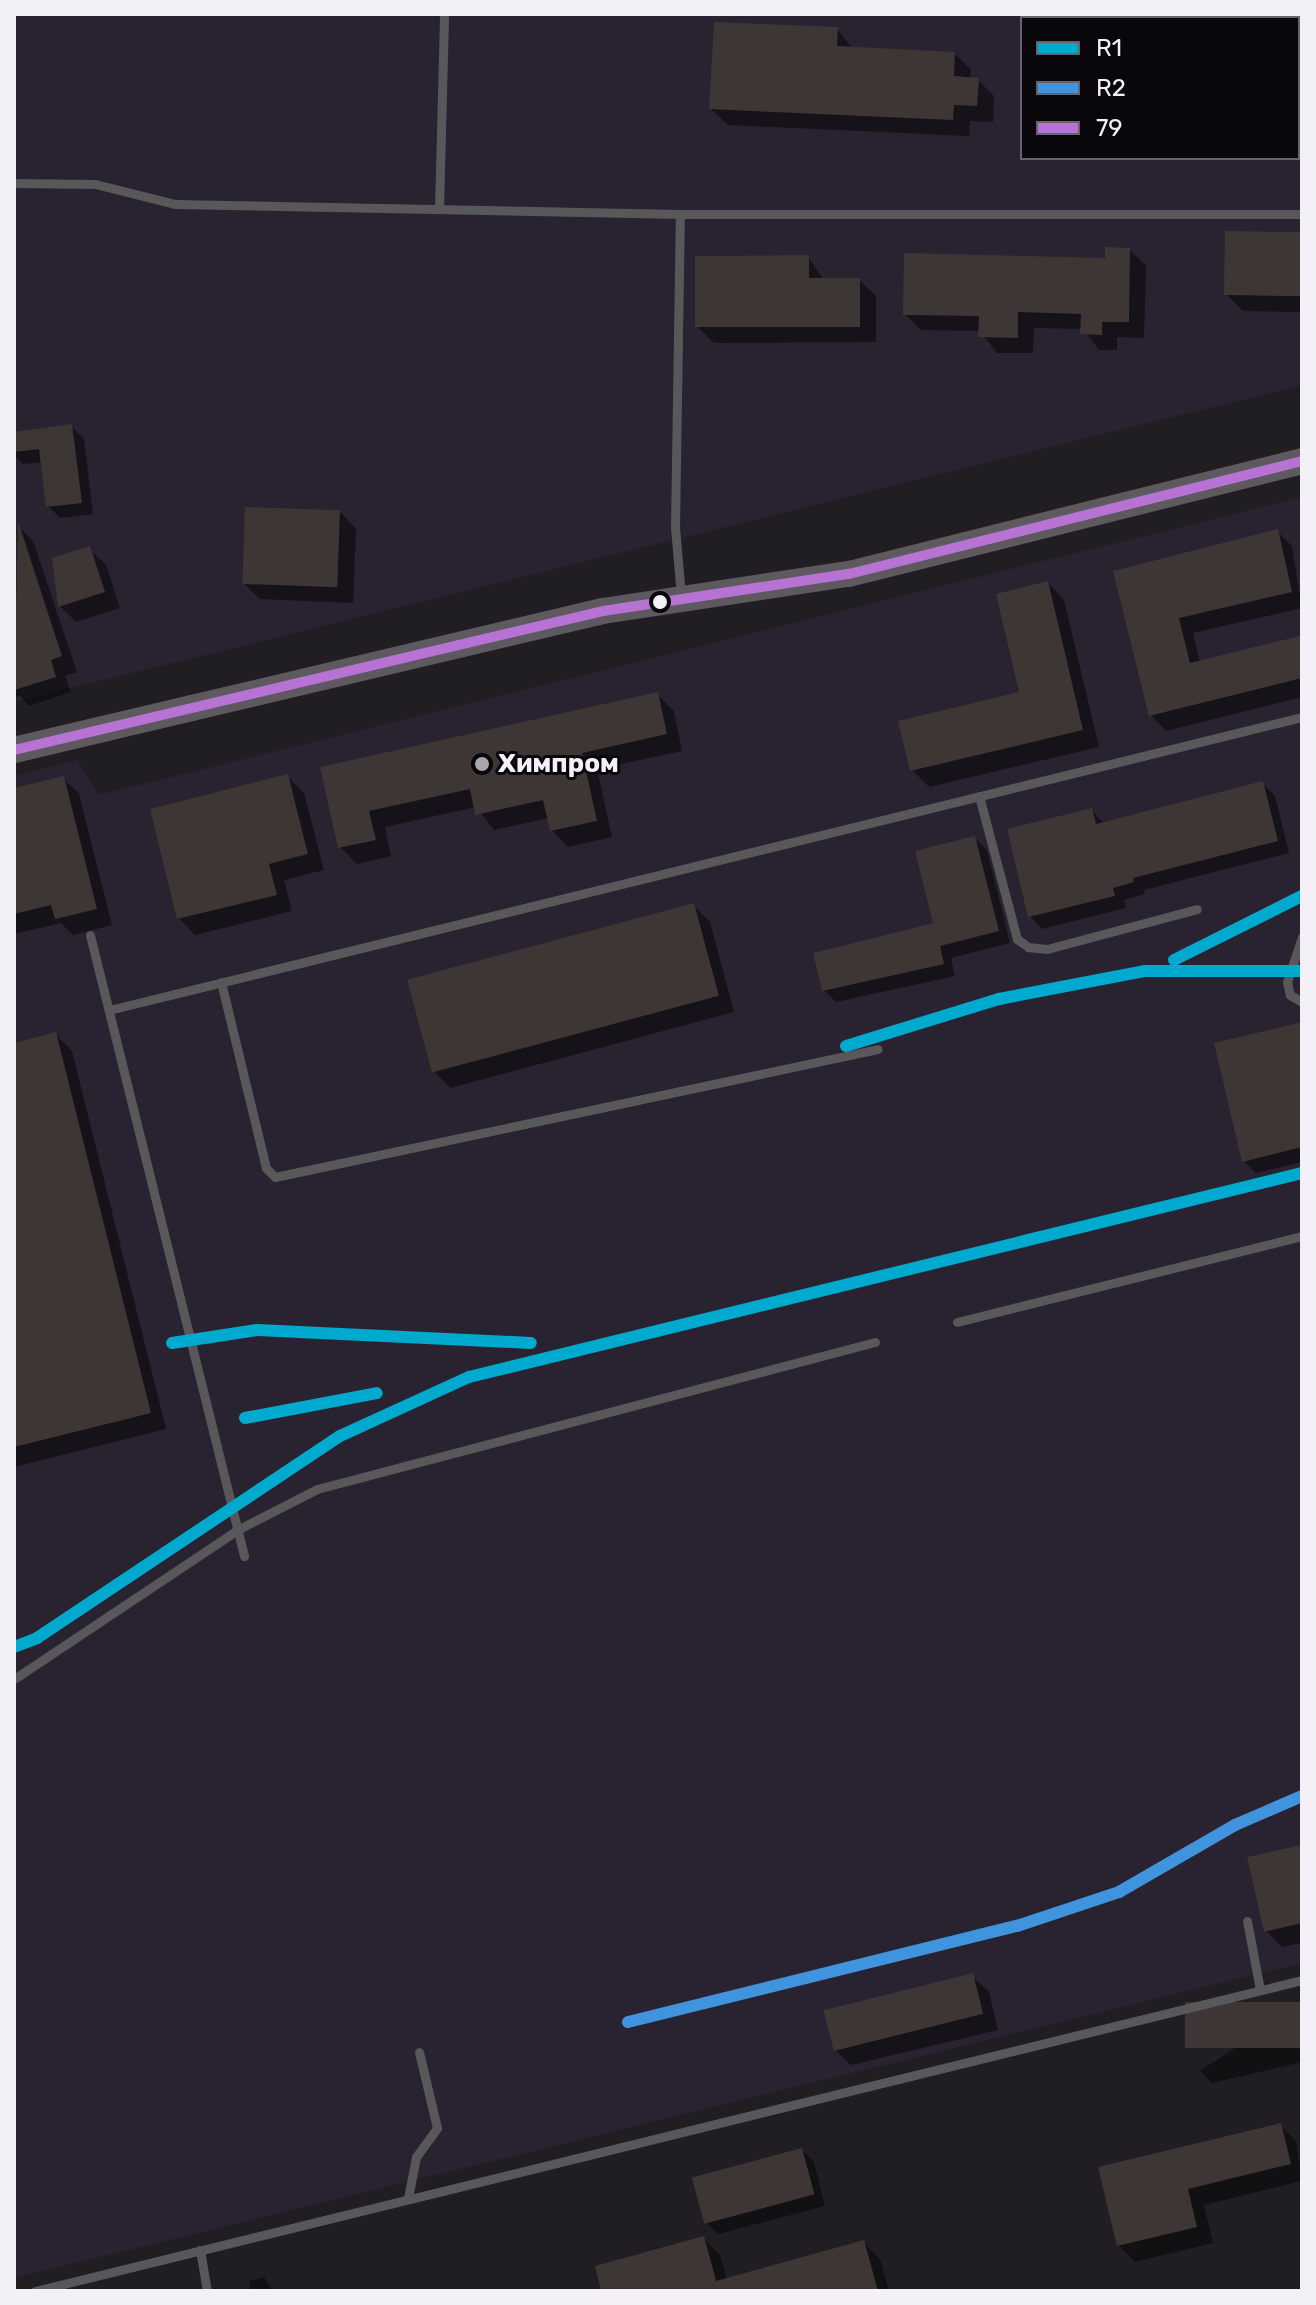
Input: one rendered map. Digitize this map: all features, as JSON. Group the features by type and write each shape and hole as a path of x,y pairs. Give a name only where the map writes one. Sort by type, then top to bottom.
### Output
{"main road":[{"path":"14,750 588,614 849,574 1302,461"}],"lane":[{"path":"439,209 444,14"},
{"path":"14,183 95,184 175,204 680,214 1302,214"},
{"path":"680,214 675,527 681,599"},
{"path":"109,1010 1302,717"},
{"path":"979,796 1017,939 1028,947 1047,949 1197,909"},
{"path":"90,935 244,1556"},
{"path":"1302,937 1287,982 1290,995 1302,1002"},
{"path":"221,982 266,1168 275,1177 878,1049"},
{"path":"957,1322 1302,1236"},
{"path":"14,1679 237,1530 317,1489 365,1473 875,1342"},
{"path":"1247,1921 1260,1990"},
{"path":"35,2291 74,2286 200,2250 408,2198 1302,1980"},
{"path":"408,2198 416,2157 426,2136 437,2128 419,2052"},
{"path":"200,2250 207,2291"}],"shaded area":[{"path":"14,14 1302,14 1302,385 14,702"},
{"path":"1302,497 1302,1963 14,2278 14,776 77,760 99,795"}],"building":[{"path":"714,22 838,27 837,46 955,52 954,76 979,78 977,106 954,105 953,120 709,109"},
{"path":"1225,231 1302,232 1301,296 1224,295"},
{"path":"1105,247 1130,248 1129,322 1102,322 1102,335 1080,334 1081,314 1018,312 1018,338 978,337 979,316 903,315 904,253 1105,258"},
{"path":"809,255 809,278 860,278 860,327 695,327 695,256"},
{"path":"72,424 82,503 46,507 39,449 14,452 14,432"},
{"path":"245,507 340,510 337,587 242,584"},
{"path":"18,521 62,656 51,660 56,677 14,690"},
{"path":"1278,529 1292,592 1179,618 1190,663 1300,636 1302,678 1149,716 1113,571"},
{"path":"90,546 105,592 58,607 52,558"},
{"path":"1048,581 1083,730 910,771 898,721 1019,692 996,594"},
{"path":"658,692 667,734 582,753 597,821 550,831 543,800 475,815 470,789 369,811 376,840 338,848 320,767"},
{"path":"288,774 308,854 269,864 277,895 177,919 150,809"},
{"path":"64,776 97,909 55,919 51,905 14,914 14,788"},
{"path":"1263,781 1278,841 1133,878 1134,882 1113,888 1115,896 1028,917 1007,829 1092,808 1096,824"},
{"path":"975,836 999,931 940,946 944,964 822,991 813,953 933,923 915,851"},
{"path":"694,903 719,996 432,1073 407,980"},
{"path":"1302,1022 1302,1147 1242,1162 1214,1043"},
{"path":"56,1032 151,1413 14,1447 14,1043"},
{"path":"1302,1845 1302,1923 1264,1932 1247,1857"},
{"path":"973,1973 983,2014 834,2051 824,2010"},
{"path":"1185,2002 1302,2002 1302,2048 1185,2048"},
{"path":"1281,2123 1291,2164 1188,2189 1197,2227 1117,2246 1098,2167"},
{"path":"802,2148 814,2194 704,2224 692,2178"},
{"path":"704,2236 716,2281 864,2240 878,2291 601,2291 595,2266"}],"transit line":[{"name":"79","path":"14,750 603,611 849,574 1302,461"},
{"name":"R1","path":"1174,960 1302,896"},
{"name":"R1","path":"846,1046 999,999 1145,971 1302,971"},
{"name":"R1","path":"14,1647 37,1638 340,1436 469,1377 1302,1173"},
{"name":"R1","path":"172,1343 257,1330 531,1343"},
{"name":"R1","path":"245,1418 377,1393"},
{"name":"R2","path":"628,2022 1017,1926 1119,1892 1235,1825 1302,1796"}],"place":[{"name":"Химпром","path":"482,764"}]}
